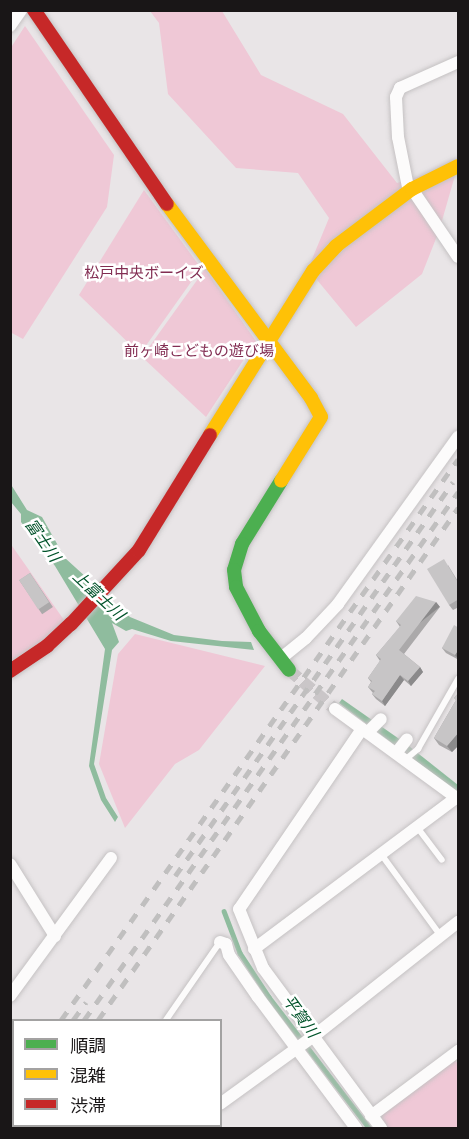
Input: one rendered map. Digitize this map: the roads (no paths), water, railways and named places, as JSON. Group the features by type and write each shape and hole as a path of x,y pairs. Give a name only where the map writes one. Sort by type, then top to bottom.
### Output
{"street":[{"path":"10,26 21,10"},
{"path":"34,10 191,238 311,398 321,417 242,544 234,570 236,588 259,631 285,664 339,604 459,437"},
{"path":"459,62 400,88 396,97 398,137 411,190 459,257"},
{"path":"10,671 47,646 71,624 115,579 139,550 313,271 336,246 411,190 459,166"},
{"path":"254,950 457,799 400,754 335,709"},
{"path":"381,719 367,731 239,909 254,950 283,998 314,1036 381,1128"},
{"path":"400,754 407,739"},
{"path":"10,996 111,858"},
{"path":"10,864 55,936"},
{"path":"222,1103 314,1036 459,922"},
{"path":"219,942 226,944 235,963 355,1128"},
{"path":"10,1036 10,1043"},
{"path":"371,1116 459,1051"}],"lane":[{"path":"400,754 418,749 459,679"},
{"path":"417,827 442,860"},
{"path":"381,854 440,935"},
{"path":"167,1019 219,942"}],"water":[{"path":"10,483 27,510 42,517 65,558 130,617 174,635 251,642 254,650 171,641 132,629 126,631 112,623 119,642 112,650 94,764 106,798 118,817 115,822 101,800 89,766 105,649 55,566 21,522 21,514 11,502"},
{"path":"342,699 405,743 458,785 458,793 339,703"}],"waterway":[{"name":"平賀川","path":"224,911 240,953 269,997 369,1128"}],"tunnel":[{"path":"289,670 335,709"}],"railway":[{"path":"62,1019 458,459"},
{"path":"175,876 453,482"},
{"path":"85,1019 458,492"},
{"path":"99,1019 458,508"},
{"path":"74,1019 86,1002"}],"park label":[{"name":"松戸中央ボーイズ","path":"144,273"},
{"name":"前ヶ崎こどもの遊び場","path":"199,351"}],"water label":[{"name":"富士川","path":"43,540"},
{"name":"上富士川","path":"99,595"}]}
